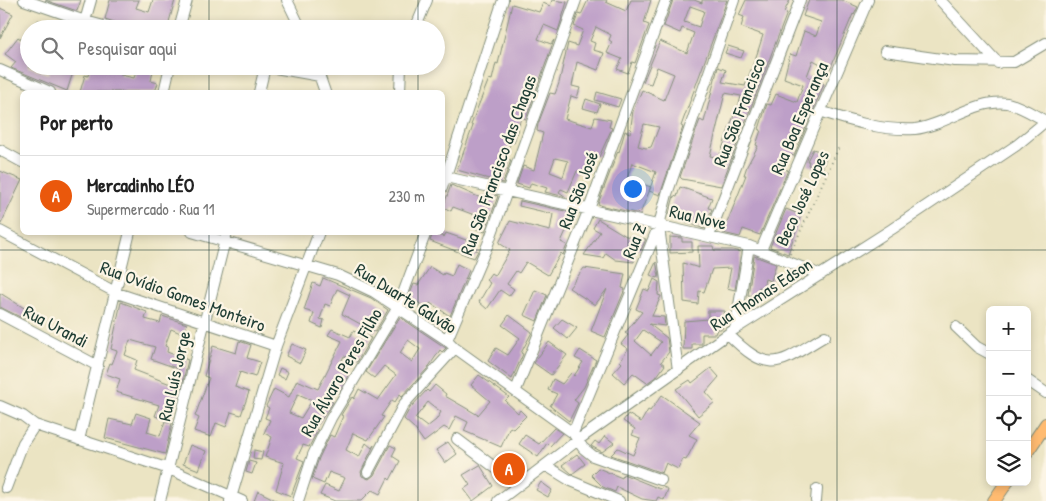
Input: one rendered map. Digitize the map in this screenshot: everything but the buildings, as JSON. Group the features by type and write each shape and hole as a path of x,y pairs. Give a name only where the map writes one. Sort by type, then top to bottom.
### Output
{"main road":[{"path":"1031,446 1046,424"},
{"path":"994,501 1004,486"}],"street":[{"path":"24,0 82,20"},
{"path":"85,20 91,0"},
{"path":"181,20 187,0"},
{"path":"287,0 297,20"},
{"path":"419,20 427,0"},
{"path":"445,179 503,0"},
{"name":"Rua São Francisco das Chagas","path":"448,340 508,191 528,128 576,0"},
{"name":"Rua São José","path":"516,390 589,209 666,0"},
{"name":"Rua Z","path":"575,437 659,225 667,194 734,0"},
{"name":"Rua São Francisco","path":"709,236 800,0"},
{"name":"Rua Boa Esperança","path":"761,250 868,0"},
{"path":"940,0 998,63"},
{"path":"885,51 924,58 998,63 1014,62 1046,43"},
{"path":"0,70 45,90"},
{"path":"164,90 168,75"},
{"path":"259,90 263,75"},
{"path":"319,75 324,90"},
{"path":"400,90 401,75"},
{"path":"820,111 856,123 913,129 936,125 956,115 994,103 1007,103 1046,121"},
{"name":"Rua Thomas Edson","path":"498,501 545,466 575,437 678,370 732,331 821,275 1017,145 1046,121"},
{"path":"0,150 20,161"},
{"name":"Rua Nove","path":"445,182 508,191 709,236 761,250 821,275"},
{"path":"659,225 678,370"},
{"name":"Rua Ovídio Gomes Monteiro","path":"0,231 117,293 276,346"},
{"path":"79,440 117,293 129,235"},
{"name":"Rua Duarte Galvão","path":"201,235 309,265 357,283 448,340 455,348 516,390 575,437 593,456 662,480"},
{"name":"Rua Luís Jorge","path":"160,501 226,235"},
{"path":"231,498 276,346 309,265 318,235"},
{"name":"Rua Álvaro Peres Filho","path":"298,501 313,455 331,418 398,307 425,235"},
{"path":"749,246 732,331 751,355 769,362 781,361 826,336"},
{"name":"Rua Urandi","path":"0,314 98,366"},
{"path":"956,327 977,347 986,352"},
{"path":"368,472 404,404 455,348"},
{"path":"1031,383 1046,393"},
{"path":"0,406 23,416 35,425 169,468 231,498 242,501"},
{"path":"6,488 23,443 35,425"},
{"path":"457,440 518,485"},
{"path":"545,466 571,481 619,501"},
{"path":"816,501 817,489"}],"path":[{"name":"Beco José Lopes","path":"788,260 839,147"}],"place":[{"name":"Mercadinho LÉO","path":"509,469"}]}
